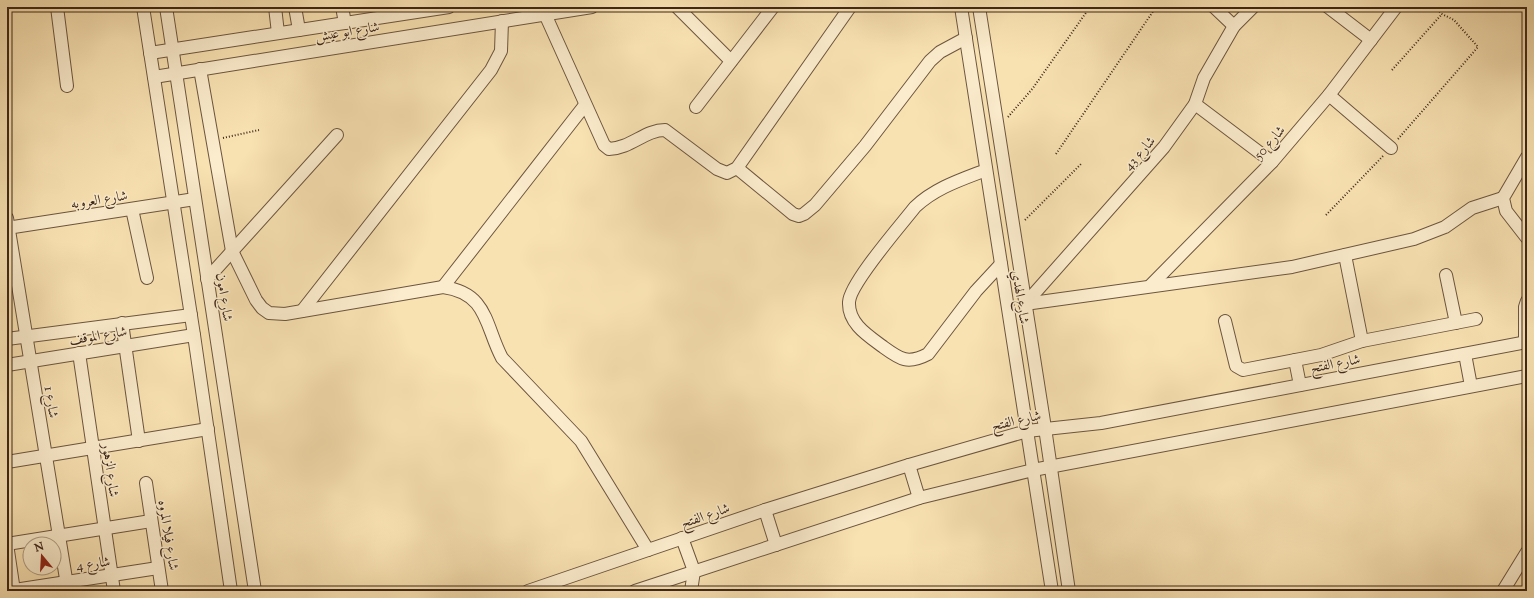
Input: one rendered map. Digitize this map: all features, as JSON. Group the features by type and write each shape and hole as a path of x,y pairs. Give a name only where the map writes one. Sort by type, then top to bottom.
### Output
{"street":[{"path":"57,7 67,86"},
{"path":"143,7 174,202 231,591"},
{"name":"شارع امون","path":"166,7 255,591"},
{"path":"275,7 278,33"},
{"path":"295,7 298,30"},
{"path":"342,7 345,23"},
{"name":"شارع ابو عيش","path":"150,53 345,23 387,12 448,7"},
{"name":"شارع ابو عيش","path":"154,77 502,21 525,12 545,14 592,7"},
{"path":"678,7 731,62"},
{"path":"696,107 772,7"},
{"path":"545,14 604,145 609,149 624,147 655,131 665,130 717,169 727,173 737,168 850,7"},
{"name":"شارع الهدي","path":"961,7 1052,591"},
{"name":"شارع الهدي","path":"979,7 1026,304 1069,591"},
{"path":"1214,7 1234,26"},
{"name":"شارع 43","path":"1026,304 1164,148 1195,104 1204,78 1234,26 1253,7"},
{"path":"1328,7 1371,40"},
{"name":"شارع 50","path":"1151,285 1272,162 1329,95 1396,7"},
{"path":"302,311 491,70 501,51 502,21"},
{"path":"737,168 793,214 799,216 809,211 865,146 930,61 940,52 966,38"},
{"path":"200,70 232,251 256,300 262,308 269,313 276,314 302,311 443,287 455,289 468,295 478,303 484,312 496,346 502,358 580,441 648,550"},
{"path":"1329,95 1391,148"},
{"path":"1195,104 1272,162"},
{"path":"443,287 585,105"},
{"path":"207,279 337,135"},
{"path":"1527,157 1503,198 1506,211 1527,238"},
{"path":"986,170 947,185 925,197 915,207 856,284 849,301 852,318 862,332 901,360 919,359 928,354 976,291 1001,264"},
{"path":"1026,304 1151,285 1292,267 1414,239 1445,227 1481,204 1503,198"},
{"name":"شارع العروبه","path":"8,225 132,209 195,199"},
{"path":"132,209 147,278"},
{"name":"شارع 1","path":"8,225 11,274 26,336 67,586"},
{"path":"1346,255 1362,341"},
{"path":"1446,275 1456,322"},
{"path":"1526,342 1525,307 1527,301"},
{"name":"شارع الموقف","path":"7,339 191,315"},
{"path":"1225,321 1238,368 1243,370 1329,353 1362,341 1476,319"},
{"path":"122,323 139,440"},
{"name":"شارع الموقف","path":"7,365 194,335"},
{"name":"شارع الفتح","path":"528,591 765,510 909,465 1027,431 1101,423 1526,342"},
{"name":"شارع الزهور","path":"79,353 114,591"},
{"path":"1465,354 1471,386"},
{"path":"1295,360 1300,385"},
{"path":"636,591 919,498 1033,470 1527,376"},
{"path":"7,462 208,429"},
{"path":"909,465 919,498"},
{"name":"شارع فيلا المروه","path":"146,483 162,591"},
{"path":"765,510 776,544"},
{"path":"12,591 7,544 151,521"},
{"path":"682,538 694,571 691,591"},
{"path":"1503,591 1527,552"},
{"name":"شارع 4","path":"12,591 67,586 112,575 158,568"}],"path":[{"path":"998,129 1033,88 1090,7"},
{"path":"1056,154 1156,7"},
{"path":"1326,215 1391,148 1478,47 1454,20 1442,14 1434,7"},
{"path":"1392,70 1442,14"},
{"path":"213,140 259,130"},
{"path":"1014,231 1082,163"}]}
